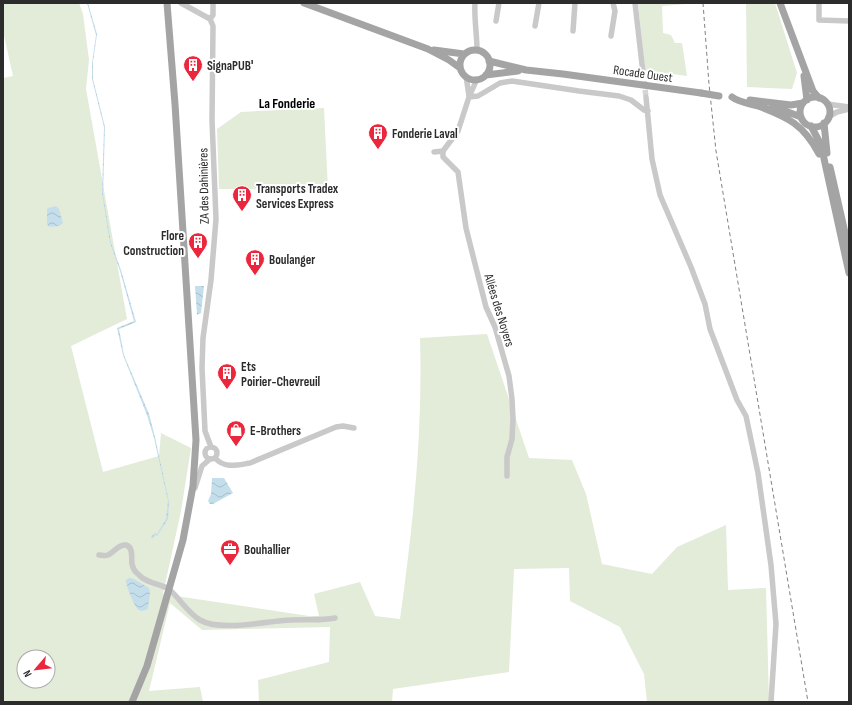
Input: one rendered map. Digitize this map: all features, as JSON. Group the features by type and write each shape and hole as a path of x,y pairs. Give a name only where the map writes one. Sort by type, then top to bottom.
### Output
{"main road":[{"path":"132,702 147,666 183,540 190,505 195,467 196,440 168,3"},
{"path":"304,3 378,32 428,49 464,54 477,50 484,54 489,61 486,75 477,79 470,78 466,76 460,68 428,49"},
{"path":"780,3 813,91 827,104 829,113 826,120 826,148 849,250"},
{"path":"460,68 460,63 464,54"},
{"name":"Rocade Ouest","path":"489,61 526,70 756,101 791,105 805,101"},
{"path":"802,62 805,101 800,110 801,117 803,121 816,127 826,120"},
{"name":"Rocade Ouest","path":"486,75 526,70"},
{"path":"732,97 737,101 756,106 788,118 802,128 813,141 822,159 827,177"},
{"path":"805,101 811,98 819,98"},
{"name":"Rocade Ouest","path":"756,101 801,117"},
{"path":"811,126 820,143 849,273"}],"street":[{"path":"181,3 210,19"},
{"name":"ZA des Dahinières","path":"211,447 205,430 202,368 203,338 211,280 216,219 212,121 213,26 210,19 213,15 213,3"},
{"path":"475,3 474,23 477,38 477,50"},
{"path":"496,21 499,3"},
{"path":"535,26 539,3"},
{"path":"573,31 575,3"},
{"path":"611,36 615,11 614,3"},
{"path":"635,3 643,73"},
{"path":"819,3 819,20 849,21"},
{"path":"466,76 469,97"},
{"path":"434,152 443,154 458,131 469,97 477,79"},
{"path":"469,97 478,96 500,83 512,81 579,92 619,96 631,100 644,110 648,111"},
{"path":"646,97 652,159 660,195 691,267 705,304 710,329 737,400 746,416 757,466 771,565 776,624 771,702"},
{"path":"827,104 849,108"},
{"path":"826,120 837,112 849,108"},
{"name":"Allées des Noyers","path":"443,154 458,172 466,228 486,307 496,327 509,376 513,419 512,439 507,457 506,476"},
{"path":"190,505 202,466 212,458 217,452 215,448 207,448 205,455 212,458 220,463 229,465 250,463 336,427 343,426 354,428"},
{"path":"99,555 110,554 121,546 126,545 130,547 132,550 132,564 135,571 140,576 157,585 169,588 194,616 207,623 227,625 335,618"}],"green space":[{"path":"3,3 79,3 83,14 89,60 86,89 127,319 71,346 103,472 159,456 161,433 191,448 181,511 163,594 309,616 319,616 314,594 360,582 375,616 400,619 416,479 421,373 420,338 487,334 529,458 572,460 586,494 602,564 652,574 677,547 726,525 728,590 766,588 769,702 647,702 644,674 620,627 570,601 569,568 514,569 509,672 393,689 392,702 259,702 258,680 329,662 330,627 202,630 170,603 149,691 200,687 203,702 3,702 3,78 13,76 3,31"},
{"path":"638,3 698,3 662,6 663,33 671,35 675,43 682,43 687,76 645,70"},
{"path":"746,3 775,3 797,73 792,89 747,87"},
{"path":"324,108 328,190 219,189 217,129 241,112"}],"water":[{"path":"87,3 97,34 93,62 93,79 105,127 103,194 111,243 121,270 136,322 119,329 124,355 149,414 169,502 168,519 157,536 155,535 152,539 151,537 155,533 157,534 166,519 168,501 154,438 147,415 123,355 117,328 134,321 120,271 110,243 102,193 104,127 92,79 92,63 96,35"},
{"path":"56,206 59,209 63,223 59,226 49,227 47,224 47,209"},
{"path":"195,286 204,286 201,313 197,315"},
{"path":"212,478 224,478 233,493 213,504 210,504 208,501 211,494"},
{"path":"129,578 134,579 149,588 150,593 148,609 140,611 135,605 126,583 126,580"}],"tunnel":[{"path":"643,73 646,97"}],"railway":[{"path":"703,3 716,151 808,702"}],"place":[{"name":"SignaPUB'","path":"193,82"},
{"name":"Fonderie Laval","path":"378,150"},
{"name":"Transports Tradex Services Express","path":"242,212"},
{"name":"Flore Construction","path":"198,259"},
{"name":"Boulanger","path":"255,276"},
{"name":"Ets Poirier-Chevreuil","path":"227,390"},
{"name":"E-Brothers","path":"236,447"},
{"name":"Bouhallier","path":"230,566"}],"district":[{"name":"La Fonderie","path":"287,103"}]}
